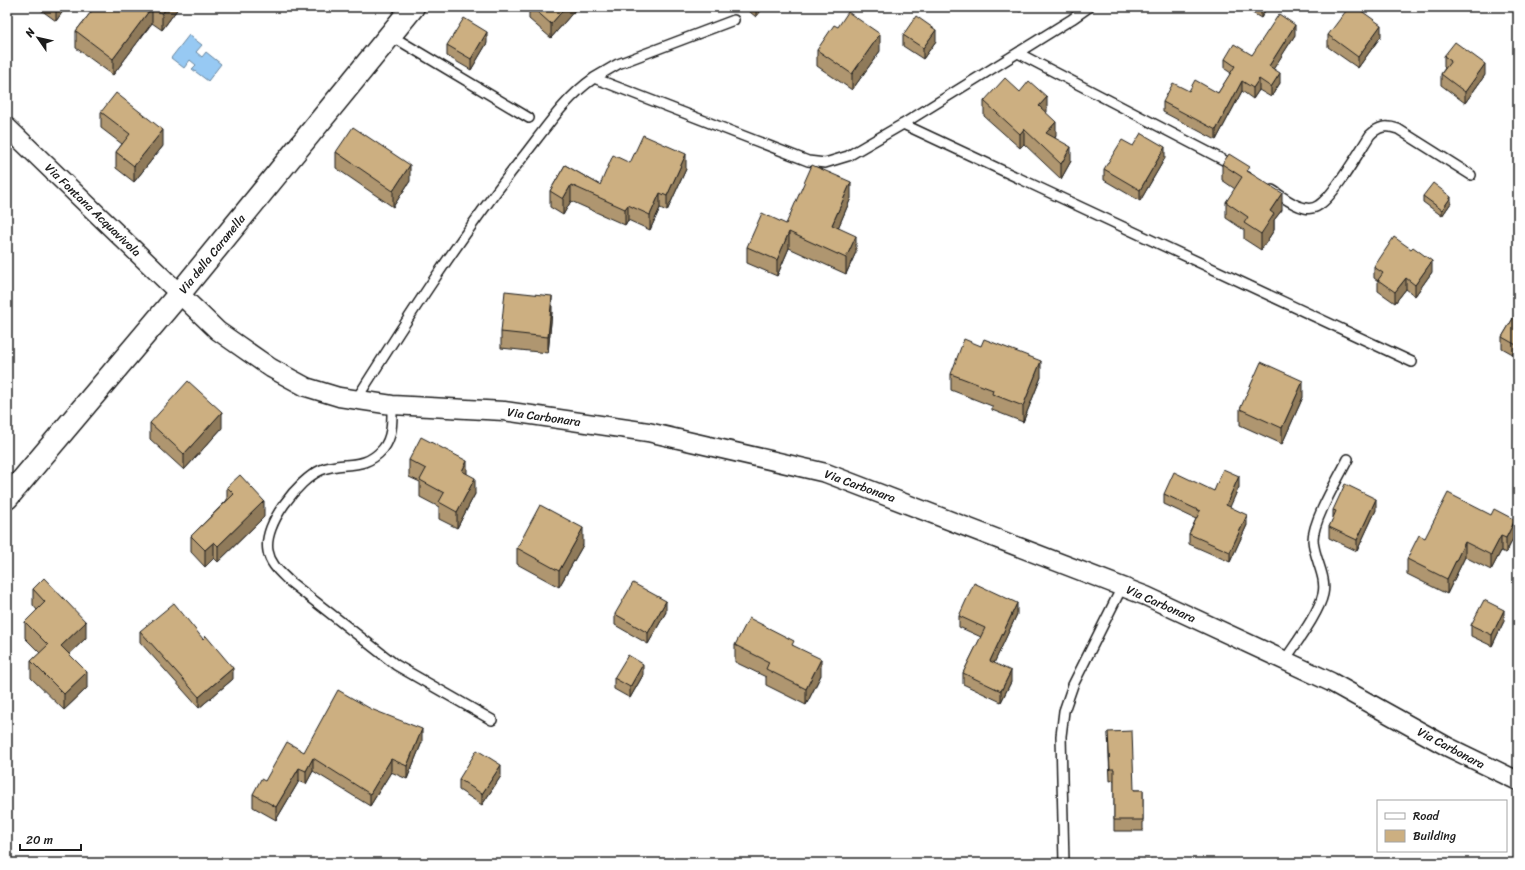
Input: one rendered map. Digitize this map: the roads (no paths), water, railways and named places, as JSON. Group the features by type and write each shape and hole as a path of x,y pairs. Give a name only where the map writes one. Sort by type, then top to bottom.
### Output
{"main road":[{"name":"Via della Caranella","path":"7,498 180,293 413,7"}],"street":[{"name":"Via Fontana Acquavivola","path":"7,127 180,293"},
{"name":"Via Carbonara","path":"180,293 218,331 271,368 318,391 356,400 392,405 504,411 648,432 826,473 1122,587 1331,682 1455,751 1518,781"}],"lane":[{"path":"594,78 816,163 825,163 842,159 903,124 1089,7"},
{"path":"356,400 405,321 473,221 568,101 594,78 618,64 734,20"},
{"path":"390,35 529,118"},
{"path":"1018,53 1198,146 1243,171"},
{"path":"903,124 1412,362"},
{"path":"1261,183 1298,206 1313,209 1319,206 1330,195 1370,136 1379,128 1389,126 1398,129 1471,175"},
{"path":"392,405 391,434 387,442 376,455 355,465 329,467 307,478 297,488 282,509 269,536 268,546 270,558 289,581 384,656 433,687 492,720"},
{"path":"1285,660 1316,611 1324,593 1323,579 1314,548 1314,530 1348,459"},
{"path":"1064,863 1061,736 1064,711 1074,685 1122,587"}],"water":[{"path":"189,35 202,45 196,52 202,57 206,52 221,64 208,81 192,69 196,65 190,60 184,68 171,58"}]}
